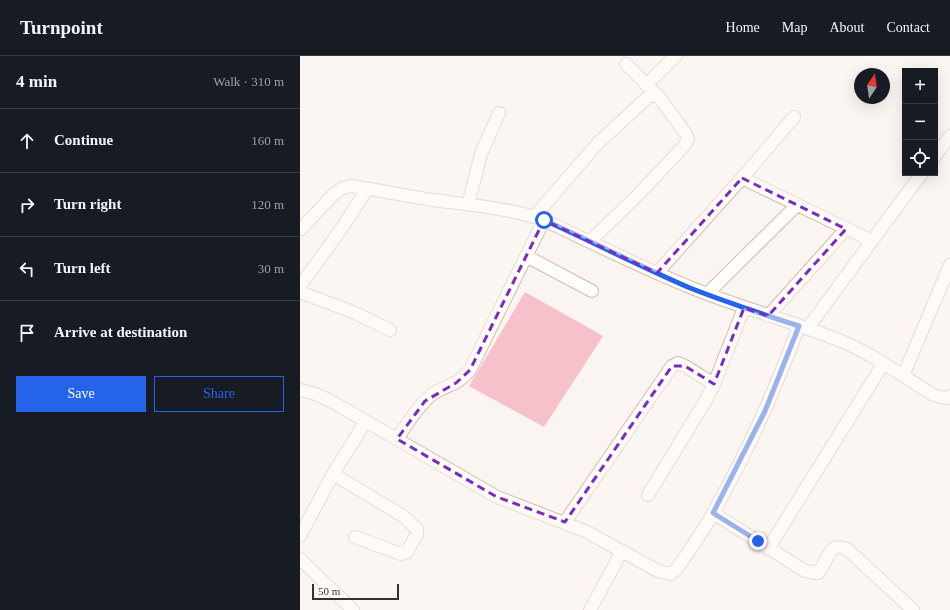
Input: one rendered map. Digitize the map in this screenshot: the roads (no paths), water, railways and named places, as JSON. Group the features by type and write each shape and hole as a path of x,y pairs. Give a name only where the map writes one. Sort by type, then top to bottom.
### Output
{"street":[{"path":"646,85 676,56"},
{"path":"590,241 635,198 684,146 688,139 686,134 659,98 626,64"},
{"path":"397,439 425,401 433,394 456,384 470,370 526,256 539,218 597,144 648,97 653,95 659,98"},
{"path":"468,205 481,154 499,113"},
{"path":"657,273 794,117"},
{"path":"938,152 950,136"},
{"path":"300,390 313,393 329,400 497,497 565,522 585,531 658,571 670,574 676,570 713,513 765,411 803,327 872,241 920,176"},
{"path":"742,178 872,241"},
{"path":"301,229 335,193 343,188 352,186 418,198 508,211 539,218 657,273 707,294 842,341 932,394 945,396 950,404"},
{"path":"300,286 346,222 367,189"},
{"path":"707,294 797,205"},
{"path":"768,316 846,229"},
{"path":"526,256 592,291"},
{"path":"903,376 950,265"},
{"path":"300,292 353,312 390,330"},
{"path":"648,495 697,417 714,384 744,308"},
{"path":"565,522 672,366 678,364 685,366 714,384"},
{"path":"768,549 883,364"},
{"path":"300,536 333,474 366,421"},
{"path":"333,474 403,516 417,529 417,534 407,552 400,554 355,537"},
{"path":"713,513 799,568 812,573 818,573 834,547 840,546 848,549 903,606 913,610"},
{"path":"590,610 622,551"},
{"path":"300,559 353,610"}]}
